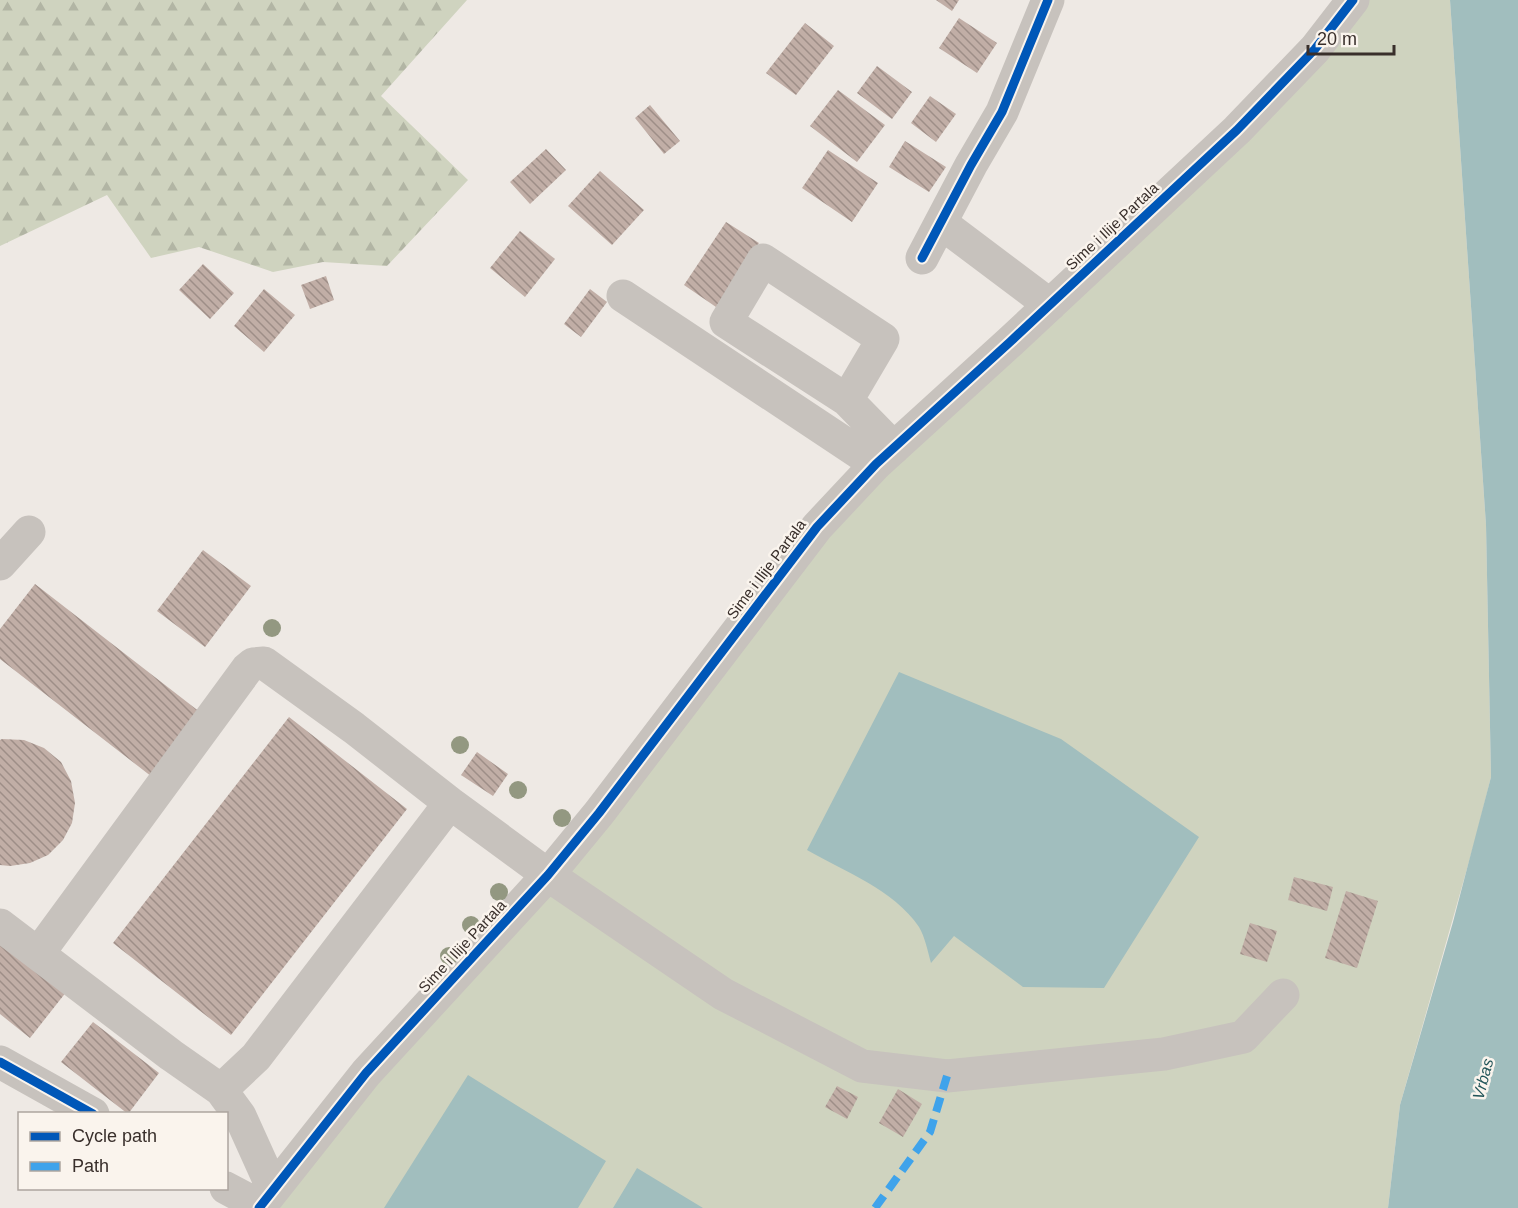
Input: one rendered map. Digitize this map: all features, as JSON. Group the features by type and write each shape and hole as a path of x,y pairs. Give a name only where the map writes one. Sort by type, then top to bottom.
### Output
{"street":[{"path":"922,258 1002,112 1048,0"},
{"name":"Sime i Ilije Partala","path":"264,1201 366,1073 548,875 599,813 817,527 885,456 1278,89 1315,49 1353,0"},
{"path":"941,223 1050,304"},
{"path":"847,400 883,339 763,260 726,322 847,400 885,456"},
{"path":"623,296 885,456"},
{"path":"0,564 29,532"},
{"path":"38,954 253,664 264,663 548,875 723,994 862,1066 947,1076 1164,1054 1243,1037 1284,995"},
{"path":"221,1090 256,1057 450,803"},
{"path":"0,925 171,1055 221,1090 240,1116 264,1201"},
{"path":"0,1062 91,1112"},
{"path":"228,1189 264,1201"}],"green space":[{"path":"0,0 467,0 381,96 468,180 387,266 323,262 273,272 199,247 151,258 107,195 0,246"},
{"path":"1367,0 1450,0 1486,525 1491,777 1400,1105 1388,1208 259,1208 767,594"}],"water":[{"name":"Vrbas","path":"1450,0 1518,0 1518,1208 1388,1208 1400,1105 1453,922 1491,777 1486,525"},
{"path":"899,672 1061,739 1199,837 1104,988 1023,987 954,936 931,963 919,927 896,902 867,882 807,850"},
{"path":"468,1075 606,1161 578,1208 384,1208"},
{"path":"637,1168 703,1208 613,1208"}],"building":[{"path":"936,0 959,0 952,11"},
{"path":"959,18 997,43 977,73 939,48"},
{"path":"805,23 834,46 796,95 766,73"},
{"path":"877,66 912,92 892,119 857,93"},
{"path":"838,90 885,125 857,162 810,126"},
{"path":"930,96 956,114 936,142 911,123"},
{"path":"650,105 680,141 664,154 635,118"},
{"path":"905,141 946,167 929,192 889,167"},
{"path":"546,149 566,170 530,204 510,182"},
{"path":"828,150 878,183 852,222 802,188"},
{"path":"600,171 644,210 612,245 568,206"},
{"path":"726,222 759,243 716,307 684,285"},
{"path":"520,231 555,259 525,297 490,268"},
{"path":"203,264 234,293 210,319 179,290"},
{"path":"326,276 334,300 310,309 301,285"},
{"path":"264,289 295,315 264,352 234,326"},
{"path":"590,289 607,302 581,337 564,324"},
{"path":"203,550 251,586 205,647 157,611"},
{"path":"35,584 205,716 156,780 0,659 0,629"},
{"path":"289,717 407,809 231,1035 113,943"},
{"path":"0,740 24,740 44,748 61,762 71,781 75,803 72,823 63,840 48,855 30,863 10,866 0,865"},
{"path":"477,752 508,774 493,796 461,775"},
{"path":"1294,877 1333,887 1327,911 1288,900"},
{"path":"1346,891 1378,901 1357,968 1325,958"},
{"path":"1250,923 1277,931 1267,962 1240,954"},
{"path":"0,939 67,991 30,1038 0,1014"},
{"path":"93,1022 159,1073 130,1112 125,1112 61,1062"},
{"path":"837,1086 858,1097 847,1119 825,1107"},
{"path":"898,1089 922,1104 903,1137 879,1123"}],"marked path":[{"path":"875,1208 930,1132 947,1076"}],"cycle path":[{"path":"922,258 1002,112 1048,0"},
{"path":"259,1208 366,1073 548,875 599,813 817,527 876,464 1237,130 1315,49 1353,0"},
{"path":"0,1062 89,1112"}]}
